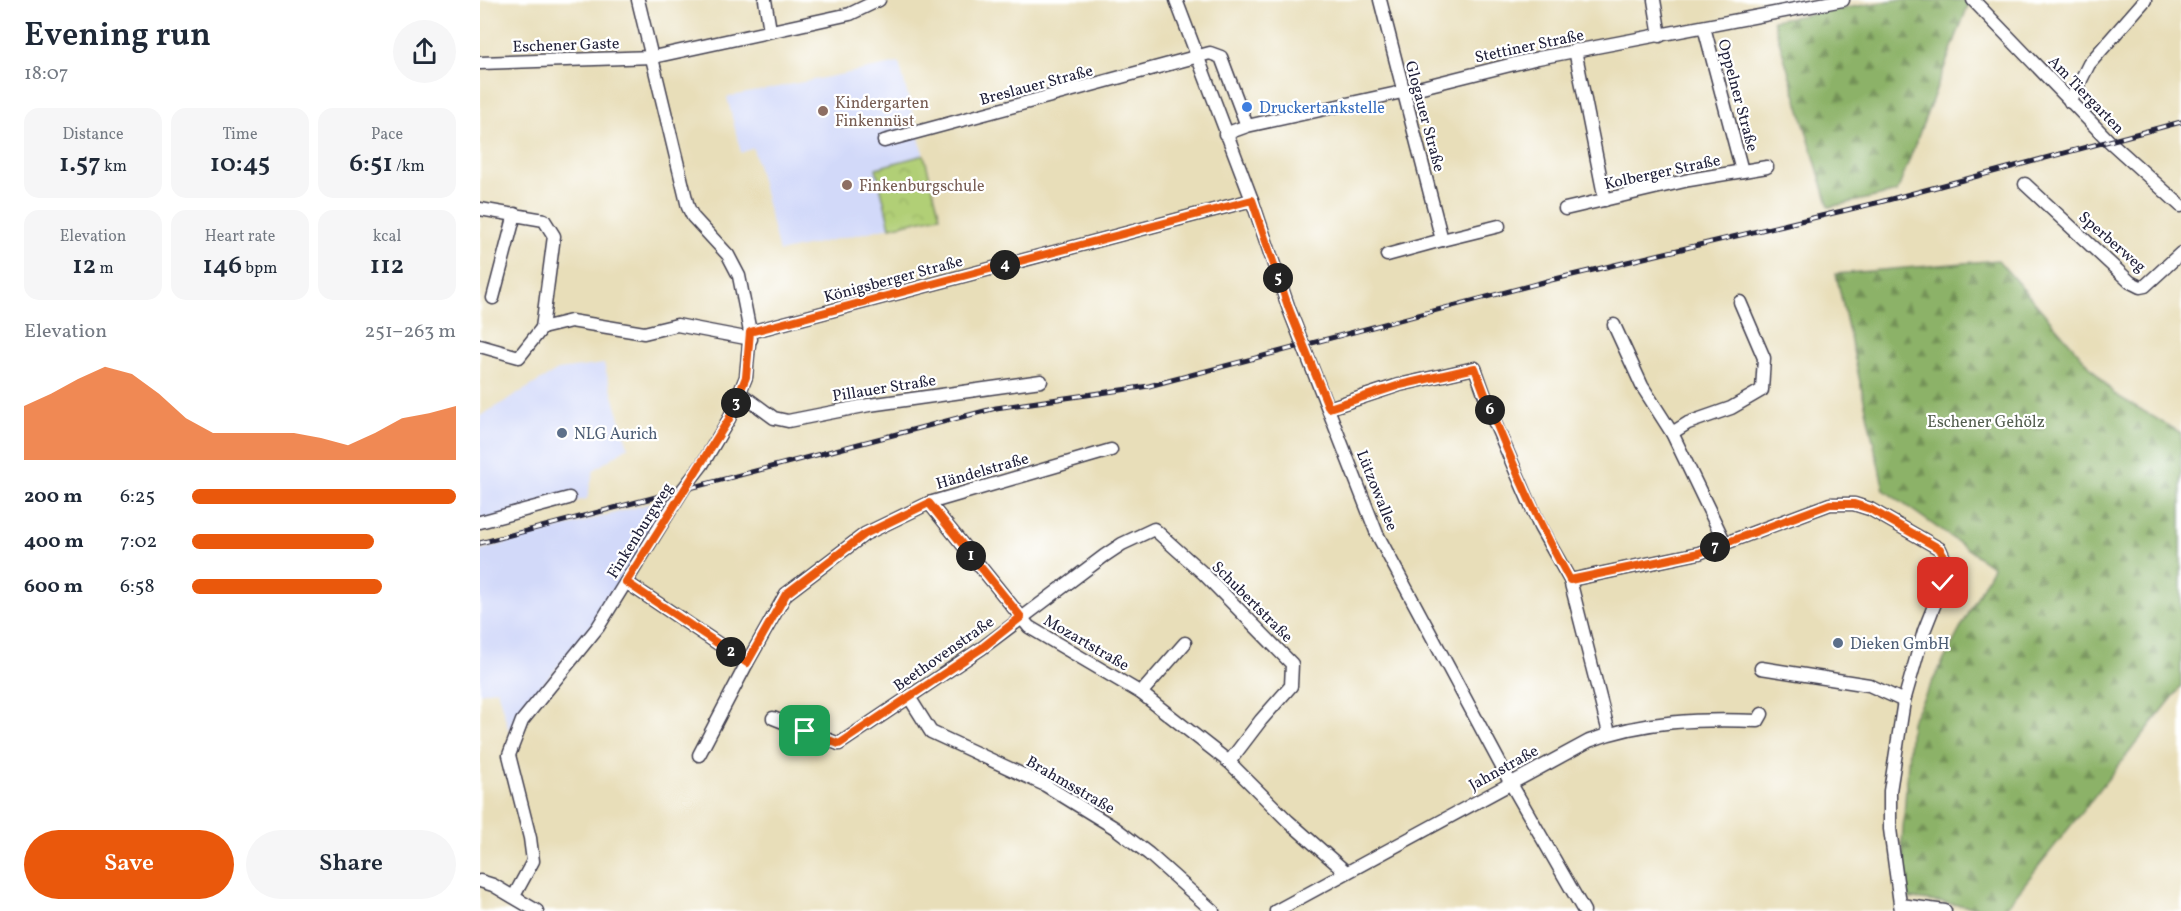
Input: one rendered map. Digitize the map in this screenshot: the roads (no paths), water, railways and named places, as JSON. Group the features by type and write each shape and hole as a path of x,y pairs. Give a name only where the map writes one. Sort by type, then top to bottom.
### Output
{"street":[{"name":"Finkenburgweg","path":"514,896 533,861 530,838 509,755 522,721 598,627 684,488 702,465 741,393 746,377 751,335 735,264 693,217 688,207 638,0"},
{"path":"765,0 770,30"},
{"name":"Eschener Gaste","path":"480,63 653,57 850,14 879,0"},
{"name":"Lützowallee","path":"1176,0 1195,57 1252,200 1289,309 1377,534 1510,782 1584,911"},
{"name":"Glogauer Straße","path":"1380,0 1442,240"},
{"path":"1654,0 1660,36"},
{"name":"Stettiner Straße","path":"1225,134 1247,126 1402,92 1575,50 1660,36 1843,0"},
{"name":"Am Tiergarten","path":"1973,0 2070,102 2181,206"},
{"path":"2070,102 2089,64 2145,0"},
{"name":"Oppelner Straße","path":"1704,27 1742,171"},
{"path":"1575,50 1605,200"},
{"path":"1195,57 1210,53 1221,57 1247,126"},
{"name":"Breslauer Straße","path":"884,141 1195,57"},
{"name":"Kolberger Straße","path":"1565,209 1767,167"},
{"name":"Sperberweg","path":"2025,184 2130,282 2145,286 2181,253"},
{"name":"Königsberger Straße","path":"751,335 1252,200"},
{"path":"480,209 544,220 554,236 542,328 519,357 480,346"},
{"path":"493,298 515,214"},
{"path":"1387,255 1499,226"},
{"path":"1672,433 1688,423 1731,408 1762,390 1764,358 1740,302"},
{"path":"542,328 571,321 644,333 677,325 751,335"},
{"path":"1614,325 1642,386 1672,433 1725,543"},
{"path":"1329,408 1400,385 1475,368 1494,421 1540,527 1570,580 1609,733"},
{"name":"Pillauer Straße","path":"741,393 774,418 788,421 869,405 1041,381"},
{"name":"Händelstraße","path":"699,755 786,594 865,534 929,503 1111,450"},
{"path":"480,522 569,498"},
{"name":"Mozartstraße","path":"929,503 1029,627 1141,693 1229,762 1288,821 1346,872"},
{"path":"1570,580 1699,553 1830,504 1854,504 1870,509 1940,549 1947,565 1943,583 1924,631 1904,701 1890,791 1890,829 1901,908 1945,911"},
{"name":"Beethovenstraße","path":"773,717 839,744 982,648 1122,544 1154,530"},
{"name":"Schubertstraße","path":"1154,530 1204,574 1292,664 1291,686 1229,762"},
{"path":"626,582 747,663"},
{"path":"1141,693 1185,643"},
{"path":"1761,668 1869,686 1904,701"},
{"name":"Brahmsstraße","path":"909,697 931,732 1045,785 1115,828 1149,854 1213,911"},
{"name":"Jahnstraße","path":"1276,911 1588,741 1609,733 1651,724 1702,719 1758,721 1762,714"},
{"path":"480,881 494,885 537,911"}],"railway":[{"path":"480,543 996,408 1149,386 1551,280 1880,202 2181,122"}],"place":[{"name":"Druckertankstelle","path":"1247,107"},
{"name":"Kindergarten Finkennüst","path":"823,111"},
{"name":"Finkenburgschule","path":"847,185"},
{"name":"NLG Aurich","path":"562,433"},
{"name":"Dieken GmbH","path":"1838,643"}],"park label":[{"name":"Eschener Gehölz","path":"1986,421"}]}
